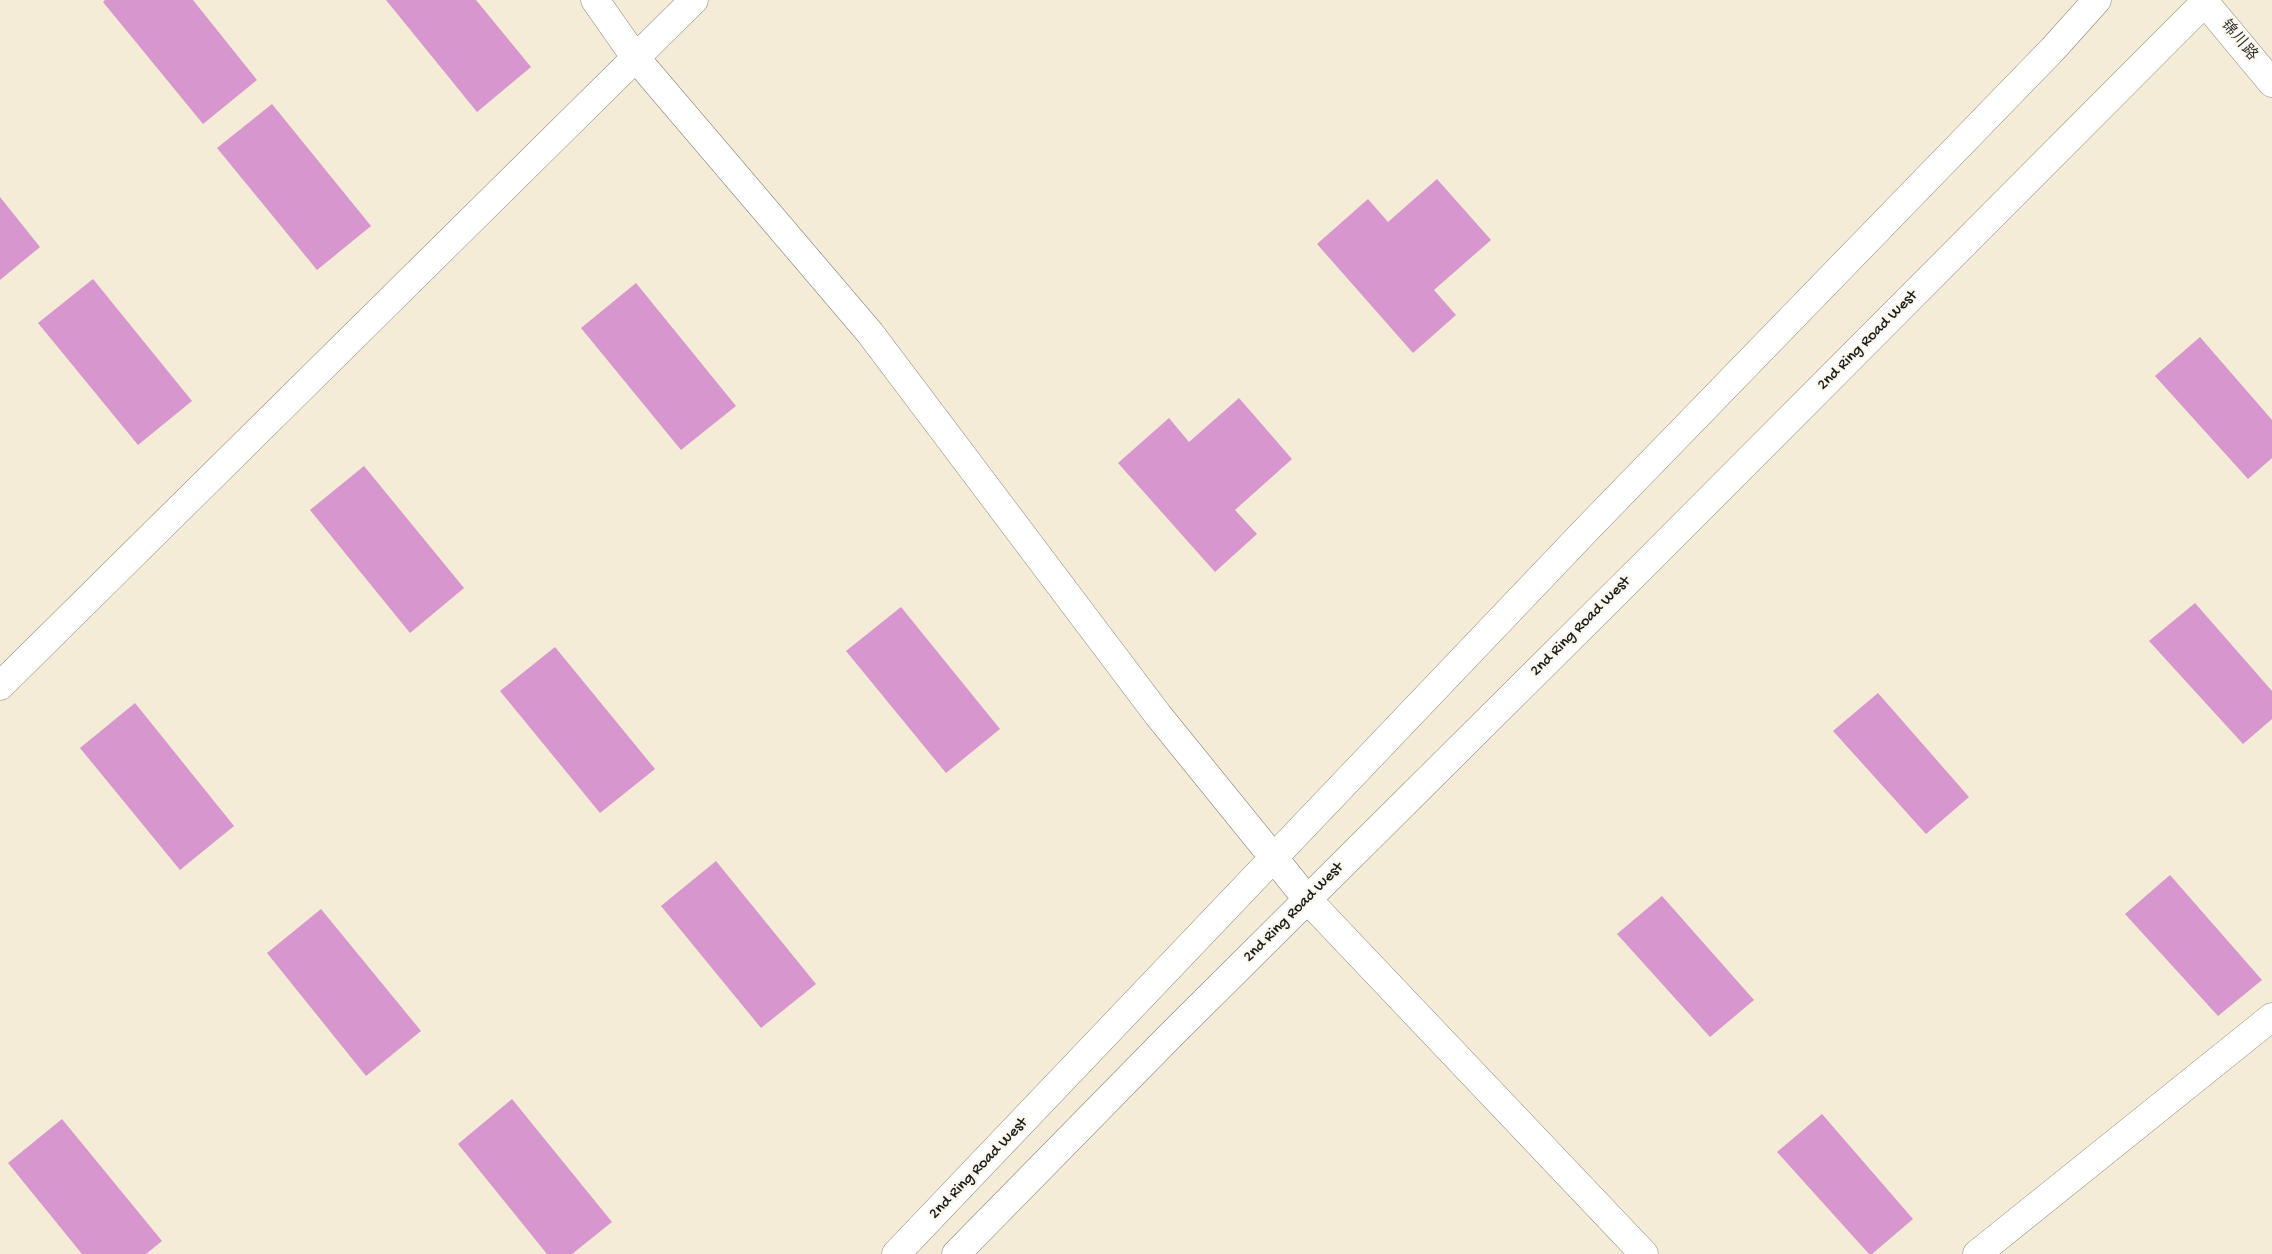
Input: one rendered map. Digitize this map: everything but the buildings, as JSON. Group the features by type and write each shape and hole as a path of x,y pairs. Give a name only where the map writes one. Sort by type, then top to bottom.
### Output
{"main road":[{"path":"595,0 635,56 870,333 1158,715 1307,899 1644,1254"},
{"path":"0,686 635,56 694,0"},
{"name":"2nd Ring Road West","path":"896,1254 1587,529 2053,49 2097,0"},
{"name":"2nd Ring Road West","path":"956,1254 1307,899 2205,1"},
{"name":"锦川路","path":"2205,1 2272,83"},
{"path":"1977,1254 2272,1017"}]}
